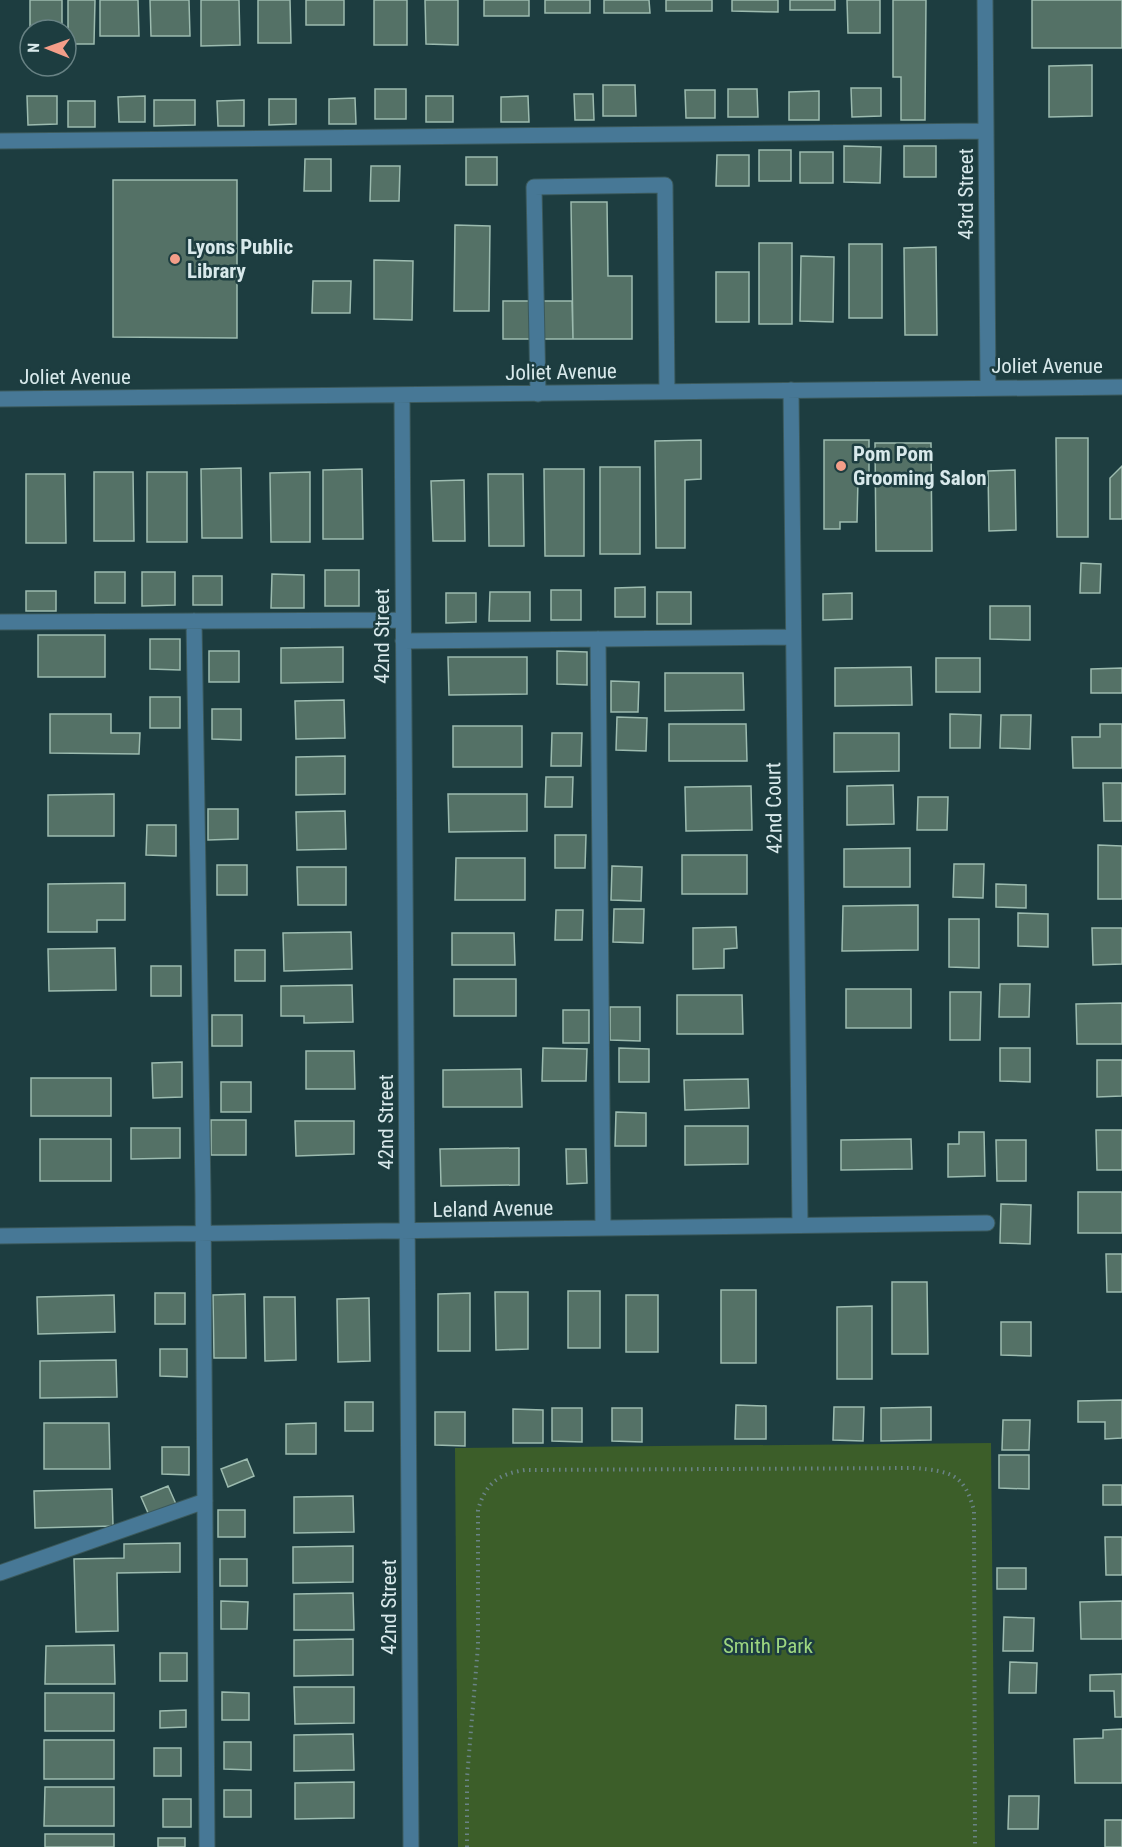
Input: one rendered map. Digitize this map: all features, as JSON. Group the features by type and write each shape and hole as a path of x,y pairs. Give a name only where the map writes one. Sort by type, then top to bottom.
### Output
{"street":[{"name":"43rd Street","path":"985,0 988,387"},
{"path":"0,141 986,131"},
{"path":"538,394 534,187 665,184 667,392"},
{"name":"Joliet Avenue","path":"0,399 1122,387"},
{"name":"42nd Court","path":"791,390 800,1225"},
{"name":"42nd Street","path":"402,396 411,1847"},
{"path":"0,622 403,620"},
{"path":"194,621 203,1233 207,1847"},
{"path":"403,641 793,637"},
{"path":"598,639 603,1228"},
{"name":"Leland Avenue","path":"0,1236 987,1223"},
{"path":"0,1573 205,1501"}],"path":[{"path":"467,1847 467,1778 478,1647 478,1510 483,1491 490,1485 513,1472 525,1470 914,1468 951,1474 962,1481 970,1494 974,1511 975,1847"}],"green space":[{"name":"Smith Park","path":"991,1443 995,1847 458,1847 455,1448"}],"building":[{"path":"30,0 62,0 62,18 30,18"},
{"path":"68,0 95,0 94,44 78,44 78,18 68,18"},
{"path":"100,0 138,0 139,36 100,36"},
{"path":"150,0 189,0 190,36 151,36"},
{"path":"201,0 239,0 240,45 201,46"},
{"path":"258,0 290,0 291,43 258,43"},
{"path":"306,0 344,0 344,25 306,25"},
{"path":"374,0 407,0 407,45 374,45"},
{"path":"425,0 458,0 458,45 426,44"},
{"path":"484,0 529,0 529,16 484,16"},
{"path":"545,0 590,0 590,13 545,13"},
{"path":"604,0 649,0 650,13 604,13"},
{"path":"666,0 712,0 712,11 666,11"},
{"path":"732,0 778,0 778,12 732,11"},
{"path":"790,0 835,0 835,10 790,10"},
{"path":"847,0 880,0 880,33 848,33"},
{"path":"893,0 926,0 925,120 901,120 901,77 893,77"},
{"path":"1032,0 1122,0 1122,48 1032,48"},
{"path":"1092,65 1092,116 1049,117 1049,66"},
{"path":"603,85 635,85 636,116 603,116"},
{"path":"851,88 881,88 881,116 852,117"},
{"path":"375,89 406,89 406,119 375,119"},
{"path":"728,89 757,89 758,117 728,117"},
{"path":"685,90 715,90 715,118 686,118"},
{"path":"819,91 819,120 789,120 789,92"},
{"path":"574,94 593,94 594,120 575,120"},
{"path":"27,96 57,96 57,124 28,125"},
{"path":"145,96 145,122 119,122 118,97"},
{"path":"426,96 453,96 453,122 426,122"},
{"path":"528,96 529,122 501,122 501,97"},
{"path":"355,98 356,124 329,124 329,99"},
{"path":"269,99 296,99 296,124 269,125"},
{"path":"154,100 195,100 195,125 154,126"},
{"path":"244,100 244,126 218,126 217,101"},
{"path":"68,101 95,101 95,127 68,127"},
{"path":"844,146 881,147 880,183 844,182"},
{"path":"904,146 936,146 936,177 904,177"},
{"path":"759,150 791,150 791,181 759,181"},
{"path":"800,152 833,152 833,183 800,183"},
{"path":"717,155 749,155 749,186 716,186"},
{"path":"466,157 497,157 497,185 466,185"},
{"path":"305,159 331,159 331,191 304,191"},
{"path":"371,166 400,166 399,201 370,201"},
{"name":"Lyons Public Library","path":"113,180 237,180 237,338 113,337"},
{"path":"571,202 607,202 608,276 632,276 632,339 573,339"},
{"path":"455,225 490,226 489,311 454,311"},
{"path":"759,243 792,243 792,324 759,324"},
{"path":"849,244 882,244 882,318 849,318"},
{"path":"936,247 937,335 905,335 904,248"},
{"path":"801,256 834,257 833,322 800,321"},
{"path":"374,260 413,261 412,320 374,319"},
{"path":"716,272 749,272 749,322 716,322"},
{"path":"313,281 351,281 350,313 312,313"},
{"path":"503,301 572,301 573,339 503,339"},
{"path":"1056,438 1088,438 1088,537 1057,537"},
{"path":"701,440 701,479 685,480 685,548 656,548 655,441"},
{"path":"824,440 869,440 869,479 858,480 857,522 840,522 840,529 824,529"},
{"path":"875,443 931,443 932,551 876,551"},
{"path":"1122,466 1122,519 1110,519 1110,478"},
{"path":"600,467 640,467 640,554 600,554"},
{"path":"241,468 242,538 202,538 201,469"},
{"path":"362,469 363,539 323,539 323,470"},
{"path":"544,469 584,469 584,556 545,556"},
{"path":"1015,470 1016,530 989,531 988,471"},
{"path":"94,472 133,472 134,541 94,541"},
{"path":"147,472 187,472 187,542 147,542"},
{"path":"310,472 310,542 271,542 270,473"},
{"path":"26,474 65,474 66,543 26,543"},
{"path":"488,474 523,474 524,546 489,546"},
{"path":"464,480 465,541 433,541 431,481"},
{"path":"1081,563 1101,564 1100,593 1080,593"},
{"path":"325,570 359,570 359,606 325,606"},
{"path":"95,572 125,572 125,603 95,603"},
{"path":"142,572 175,572 175,605 142,606"},
{"path":"272,574 304,575 304,608 271,608"},
{"path":"193,576 222,576 222,605 193,605"},
{"path":"645,587 645,617 615,617 615,588"},
{"path":"551,590 581,590 581,620 551,620"},
{"path":"26,591 56,591 56,611 26,611"},
{"path":"490,592 530,592 530,621 489,621"},
{"path":"657,592 691,592 691,624 657,624"},
{"path":"446,593 476,593 476,622 446,623"},
{"path":"852,593 852,619 823,620 823,594"},
{"path":"990,606 1030,606 1030,640 990,639"},
{"path":"38,635 105,635 105,677 38,677"},
{"path":"150,639 180,639 180,670 150,669"},
{"path":"343,647 343,682 281,683 281,648"},
{"path":"209,651 239,651 239,682 209,682"},
{"path":"557,651 587,652 587,685 557,684"},
{"path":"448,657 527,657 527,694 449,695"},
{"path":"936,658 980,658 980,692 936,692"},
{"path":"911,667 912,705 835,706 835,668"},
{"path":"1122,668 1122,693 1091,693 1091,669"},
{"path":"665,673 743,673 744,710 665,711"},
{"path":"611,681 639,682 638,712 611,712"},
{"path":"150,697 180,697 180,728 150,728"},
{"path":"344,700 345,738 296,739 295,701"},
{"path":"212,709 241,709 241,740 212,739"},
{"path":"50,714 111,714 111,733 140,733 139,754 50,753"},
{"path":"950,714 981,715 980,748 950,748"},
{"path":"1001,715 1031,715 1030,749 1000,748"},
{"path":"617,717 647,718 646,751 616,750"},
{"path":"669,724 746,724 747,761 669,761"},
{"path":"1100,724 1122,724 1122,768 1073,768 1072,737 1100,737"},
{"path":"453,726 522,726 522,767 453,767"},
{"path":"552,733 582,733 581,766 551,766"},
{"path":"834,733 899,733 899,771 834,772"},
{"path":"345,756 345,794 296,795 296,757"},
{"path":"546,777 573,777 572,807 545,807"},
{"path":"1103,783 1122,783 1122,821 1104,821"},
{"path":"893,785 894,824 847,825 847,786"},
{"path":"751,786 752,830 686,831 685,787"},
{"path":"114,794 114,836 48,836 48,795"},
{"path":"448,794 527,794 527,831 449,832"},
{"path":"918,797 948,797 947,830 917,830"},
{"path":"208,809 238,809 238,839 208,840"},
{"path":"345,811 346,849 297,850 296,812"},
{"path":"147,825 176,825 176,856 146,855"},
{"path":"555,835 586,835 585,868 555,868"},
{"path":"1098,845 1122,846 1122,899 1098,899"},
{"path":"910,848 910,887 844,887 844,849"},
{"path":"682,855 747,855 747,894 682,894"},
{"path":"456,858 525,858 525,900 455,900"},
{"path":"954,864 984,864 983,898 953,897"},
{"path":"217,865 247,865 247,895 217,895"},
{"path":"612,866 642,867 641,901 611,900"},
{"path":"297,867 346,867 346,905 298,905"},
{"path":"125,883 125,920 97,920 97,932 48,932 48,884"},
{"path":"996,884 1026,885 1026,908 996,907"},
{"path":"918,905 918,950 842,951 843,906"},
{"path":"614,909 644,909 643,943 613,942"},
{"path":"556,910 583,910 582,940 555,940"},
{"path":"1018,913 1048,914 1048,947 1018,946"},
{"path":"949,919 979,919 979,968 949,967"},
{"path":"736,927 737,948 724,949 724,968 693,969 693,928"},
{"path":"1092,928 1122,928 1122,964 1093,965"},
{"path":"351,932 352,969 284,971 283,933"},
{"path":"452,933 514,933 515,965 452,965"},
{"path":"115,948 116,990 49,991 48,949"},
{"path":"235,950 265,950 265,981 235,981"},
{"path":"151,966 181,966 181,996 151,996"},
{"path":"454,979 516,979 516,1016 454,1016"},
{"path":"1000,984 1030,984 1029,1017 999,1017"},
{"path":"352,985 353,1022 304,1023 304,1016 281,1016 281,986"},
{"path":"846,989 911,989 911,1028 846,1028"},
{"path":"950,992 981,992 980,1040 950,1040"},
{"path":"677,995 742,995 743,1034 677,1034"},
{"path":"1122,1003 1122,1044 1077,1044 1076,1004"},
{"path":"610,1007 640,1007 640,1041 610,1040"},
{"path":"563,1010 589,1010 589,1043 563,1043"},
{"path":"212,1015 242,1015 242,1046 212,1046"},
{"path":"543,1048 587,1049 586,1081 542,1081"},
{"path":"619,1048 649,1049 649,1082 619,1082"},
{"path":"1000,1048 1030,1048 1030,1082 1000,1081"},
{"path":"306,1051 354,1051 355,1089 306,1089"},
{"path":"1097,1060 1122,1060 1122,1096 1097,1097"},
{"path":"182,1062 182,1097 153,1098 152,1063"},
{"path":"521,1069 522,1107 443,1107 443,1070"},
{"path":"31,1078 111,1078 111,1116 31,1116"},
{"path":"748,1079 749,1108 685,1110 684,1080"},
{"path":"221,1082 251,1082 251,1112 221,1112"},
{"path":"616,1112 646,1113 646,1146 615,1146"},
{"path":"211,1120 246,1120 246,1155 211,1155"},
{"path":"295,1121 354,1121 354,1154 296,1156"},
{"path":"685,1126 748,1126 748,1164 685,1165"},
{"path":"131,1128 180,1128 180,1158 131,1159"},
{"path":"1096,1130 1122,1130 1122,1170 1097,1170"},
{"path":"959,1132 984,1132 985,1176 948,1177 948,1144 959,1144"},
{"path":"40,1139 111,1139 111,1181 40,1181"},
{"path":"911,1139 912,1169 841,1170 841,1140"},
{"path":"996,1140 1026,1140 1026,1181 997,1181"},
{"path":"519,1148 519,1185 441,1186 440,1149"},
{"path":"566,1149 586,1149 587,1183 567,1184"},
{"path":"1078,1192 1122,1192 1122,1233 1078,1233"},
{"path":"1001,1204 1031,1205 1030,1244 1000,1243"},
{"path":"1106,1254 1122,1254 1122,1292 1107,1292"},
{"path":"892,1282 927,1282 928,1354 892,1354"},
{"path":"721,1290 756,1290 756,1363 721,1363"},
{"path":"568,1291 600,1291 600,1348 568,1348"},
{"path":"495,1292 528,1292 528,1349 496,1350"},
{"path":"155,1293 185,1293 185,1324 155,1324"},
{"path":"470,1293 470,1351 438,1351 438,1294"},
{"path":"245,1294 246,1358 214,1358 213,1295"},
{"path":"114,1295 115,1332 38,1334 37,1297"},
{"path":"626,1295 658,1295 658,1352 626,1352"},
{"path":"264,1297 295,1297 296,1360 265,1361"},
{"path":"369,1298 370,1361 338,1362 337,1299"},
{"path":"872,1306 872,1379 837,1379 837,1307"},
{"path":"1001,1322 1031,1322 1031,1356 1001,1355"},
{"path":"160,1349 187,1349 187,1377 160,1376"},
{"path":"116,1360 117,1397 40,1398 40,1361"},
{"path":"1122,1400 1122,1438 1105,1439 1105,1422 1078,1422 1078,1401"},
{"path":"345,1402 373,1402 373,1431 345,1431"},
{"path":"736,1405 766,1406 766,1439 735,1439"},
{"path":"834,1407 864,1407 863,1441 833,1440"},
{"path":"931,1407 931,1440 881,1441 881,1408"},
{"path":"552,1408 582,1408 582,1442 552,1441"},
{"path":"612,1408 642,1408 642,1442 612,1441"},
{"path":"513,1409 543,1410 543,1443 513,1443"},
{"path":"435,1412 465,1412 465,1446 435,1445"},
{"path":"1003,1420 1030,1420 1029,1450 1002,1450"},
{"path":"44,1423 109,1423 110,1469 44,1469"},
{"path":"316,1423 316,1454 286,1454 286,1424"},
{"path":"162,1447 189,1447 189,1475 162,1474"},
{"path":"999,1455 1029,1455 1029,1489 999,1488"},
{"path":"247,1459 254,1476 228,1487 221,1469"},
{"path":"1103,1485 1122,1485 1122,1505 1103,1505"},
{"path":"168,1486 176,1504 149,1515 141,1497"},
{"path":"112,1489 113,1526 35,1528 34,1491"},
{"path":"353,1496 354,1532 294,1533 294,1497"},
{"path":"218,1510 245,1510 245,1537 218,1537"},
{"path":"1105,1537 1122,1537 1122,1575 1106,1575"},
{"path":"180,1543 180,1572 117,1573 118,1631 76,1632 74,1559 124,1558 124,1544"},
{"path":"353,1546 353,1582 293,1583 293,1547"},
{"path":"220,1559 247,1559 247,1586 220,1586"},
{"path":"997,1568 1026,1568 1026,1589 997,1589"},
{"path":"353,1593 354,1630 294,1630 294,1594"},
{"path":"221,1601 248,1602 247,1629 221,1629"},
{"path":"1122,1601 1122,1639 1081,1639 1080,1602"},
{"path":"1004,1617 1034,1618 1033,1651 1003,1651"},
{"path":"353,1639 353,1675 294,1676 294,1640"},
{"path":"114,1645 115,1684 45,1684 46,1646"},
{"path":"160,1653 187,1653 187,1681 160,1681"},
{"path":"1010,1662 1037,1663 1036,1693 1009,1693"},
{"path":"1122,1674 1122,1717 1115,1717 1114,1691 1090,1691 1090,1675"},
{"path":"294,1687 354,1687 354,1723 295,1724"},
{"path":"222,1692 249,1693 249,1720 222,1720"},
{"path":"45,1693 114,1693 114,1731 45,1731"},
{"path":"186,1710 186,1727 160,1728 160,1711"},
{"path":"1122,1729 1122,1783 1075,1783 1074,1739 1103,1738 1103,1730"},
{"path":"353,1734 354,1770 294,1771 294,1735"},
{"path":"44,1740 114,1740 114,1779 44,1779"},
{"path":"224,1742 251,1742 251,1770 224,1769"},
{"path":"154,1748 181,1748 181,1776 154,1776"},
{"path":"354,1782 354,1818 295,1819 295,1783"},
{"path":"45,1787 114,1787 114,1826 44,1826"},
{"path":"224,1790 251,1790 251,1817 224,1817"},
{"path":"1009,1796 1039,1796 1038,1829 1008,1829"},
{"path":"163,1799 191,1799 191,1827 163,1827"},
{"path":"1105,1820 1122,1820 1122,1847 1105,1847"},
{"path":"45,1834 114,1834 114,1847 45,1847"},
{"path":"158,1838 185,1838 185,1847 158,1847"}],"place":[{"name":"Lyons Public Library","path":"175,259"},
{"name":"Pom Pom Grooming Salon","path":"841,466"}]}
